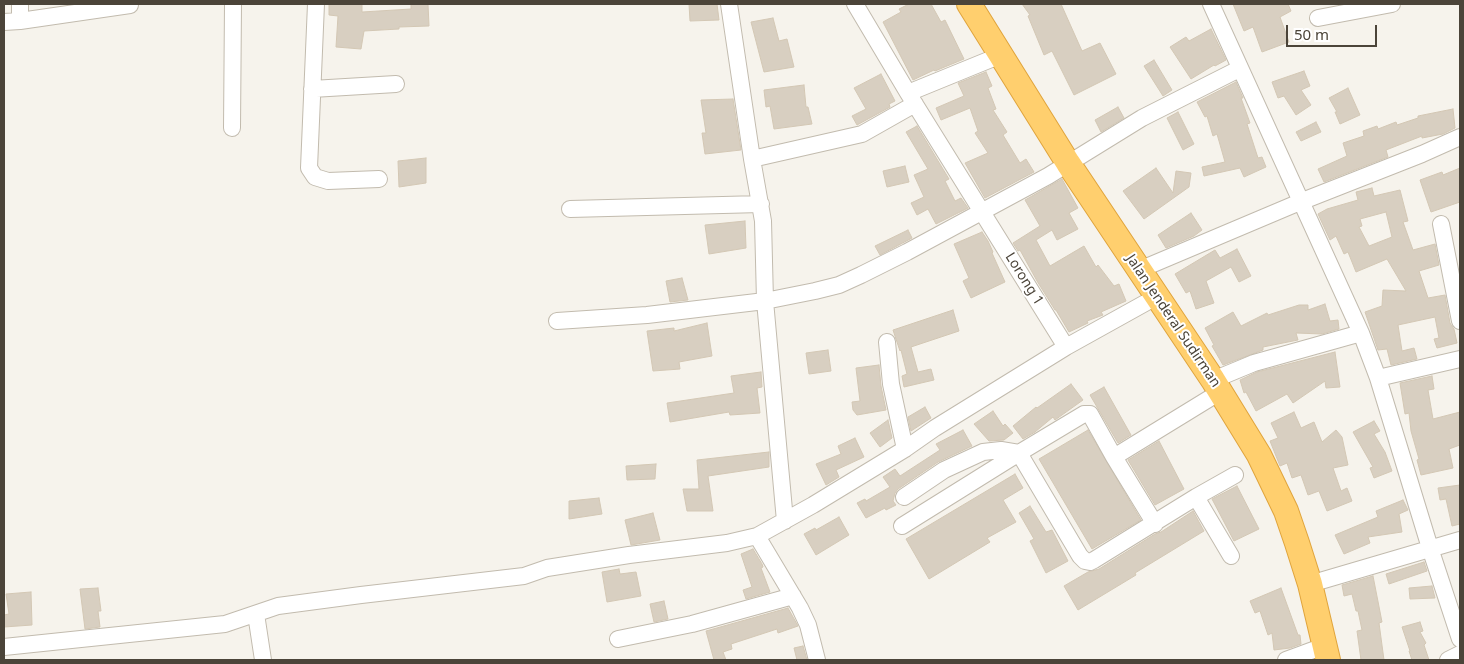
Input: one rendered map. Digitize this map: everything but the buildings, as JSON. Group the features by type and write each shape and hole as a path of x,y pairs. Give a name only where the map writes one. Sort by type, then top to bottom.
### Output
{"highway":[{"name":"Jalan Jenderal Sudirman","path":"969,4 1068,163 1246,432 1270,475 1294,535 1310,584 1326,653"}],"street":[{"path":"12,22 20,4"},
{"path":"232,128 233,4"},
{"path":"316,4 309,168 315,177 328,181 378,178"},
{"path":"729,4 763,221 765,301 785,521"},
{"name":"Lorong 1","path":"855,4 1066,347"},
{"path":"1210,4 1361,333 1378,378 1460,639"},
{"path":"1318,18 1392,4"},
{"path":"12,22 130,5"},
{"path":"752,159 862,134 912,98 1001,55"},
{"path":"557,321 647,315 765,301 839,285 907,252 982,212 1048,176 1142,118 1239,69"},
{"path":"312,89 396,84"},
{"path":"1139,270 1460,137"},
{"path":"570,209 761,204"},
{"path":"1441,224 1460,322"},
{"path":"4,647 207,627 224,624 278,606 524,576 547,568 628,555 727,543 757,536 905,449 935,428 1066,347 1156,297"},
{"path":"1114,456 1216,386 1254,363 1361,333"},
{"path":"887,342 891,384 905,449"},
{"path":"1378,378 1460,359"},
{"path":"902,526 1084,414 1090,414 1155,524"},
{"path":"904,497 944,470 977,454 1001,450 1019,453 1080,556 1085,561 1090,562 1236,474"},
{"path":"1196,498 1231,556"},
{"path":"757,536 808,625 817,660"},
{"path":"1310,584 1460,540"},
{"path":"618,639 692,624 793,596"},
{"path":"256,614 262,660"},
{"path":"1286,660 1326,653"},
{"path":"1448,660 1460,654"}]}
